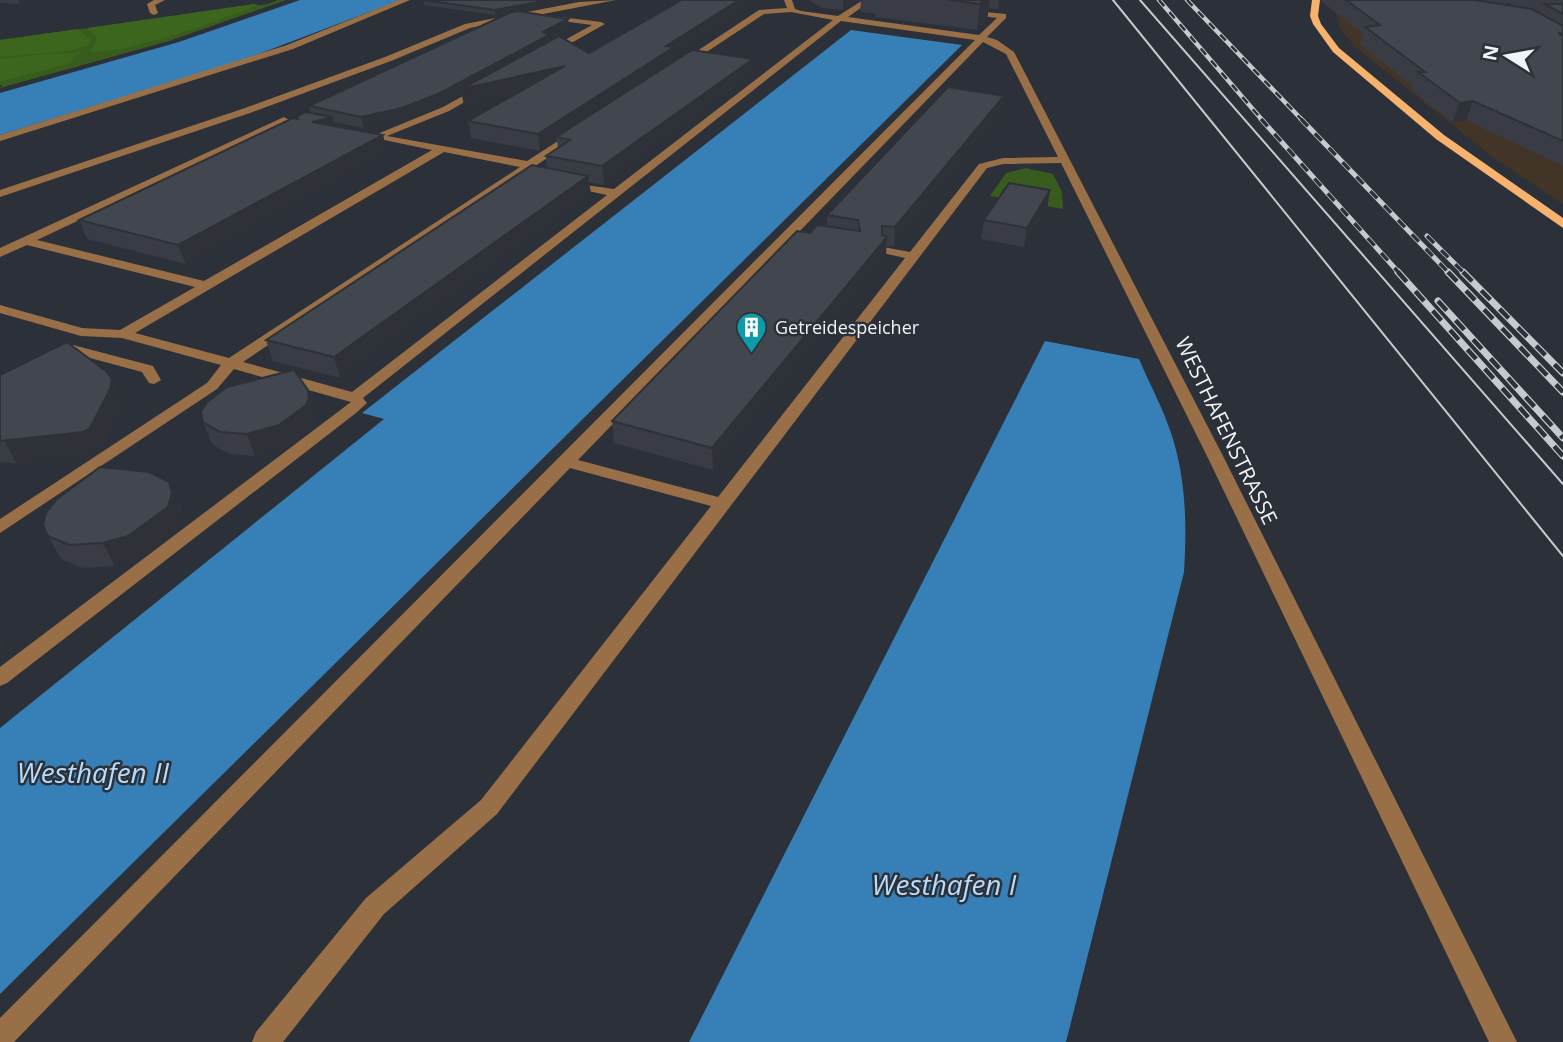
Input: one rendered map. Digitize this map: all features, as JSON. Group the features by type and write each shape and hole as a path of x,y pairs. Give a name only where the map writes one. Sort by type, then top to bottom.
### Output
{"main road":[{"path":"1316,0 1317,24 1336,50 1440,137 1563,224"}],"lane":[{"path":"154,13 150,4 161,0"},
{"path":"0,138 290,47 406,0"},
{"path":"0,194 246,111 388,59 468,26 525,13 612,0"},
{"path":"355,397 839,19 869,0 880,1"},
{"path":"670,72 762,12 790,5"},
{"name":"WESTHAFENSTRASSE","path":"790,5 810,16 982,39 1004,46 1010,52 1064,160 1075,176 1086,205 1214,456 1503,1042"},
{"path":"0,1037 1003,16 952,10"},
{"path":"525,13 601,24 542,57"},
{"path":"375,137 446,109 494,83"},
{"path":"246,111 297,122"},
{"path":"0,253 284,120"},
{"path":"0,527 212,386 230,364 525,172 582,131"},
{"path":"362,134 442,149 525,172"},
{"path":"123,334 442,149"},
{"path":"266,1042 375,906 489,807 982,166 1003,161 1064,160"},
{"path":"554,181 617,193"},
{"path":"791,234 812,238"},
{"path":"26,241 207,286"},
{"path":"887,250 913,256"},
{"path":"0,309 81,332 123,334 355,397 359,402 0,678"},
{"path":"42,367 73,349 148,369 154,380"},
{"path":"566,463 723,504"}],"shaded area":[{"path":"1361,0 1563,58 1563,204 1490,155 1355,47 1340,28 1336,13 1337,6"}],"green space":[{"path":"286,0 169,41 0,88 0,40 268,4"},
{"path":"258,5 175,35 129,47 90,52 97,38 87,28"},
{"path":"78,29 90,39 89,45 69,51 0,57 0,40"},
{"path":"80,53 67,64 0,82 0,59"},
{"path":"1026,168 1053,174 1062,192 1063,209 990,196 1006,173"}],"water":[{"path":"300,0 401,0 240,61 0,135 0,93 179,42"},
{"name":"Westhafen II","path":"851,30 962,45 0,994 0,728 384,419 362,413"},
{"name":"Westhafen I","path":"1045,341 1139,359 1164,414 1176,450 1185,519 1184,572 1066,1042 689,1042"}],"building":[{"path":"423,0 549,0 495,10"},
{"path":"682,0 739,0 666,46 674,47 538,134 468,121 565,66 461,89 559,36 589,53"},
{"path":"948,0 984,0 980,4"},
{"path":"1346,0 1475,0 1532,9 1563,26 1563,34 1558,33 1563,36 1563,141 1473,101 1460,103 1418,72 1425,72 1365,27 1380,25"},
{"path":"1545,4 1563,4 1563,14"},
{"path":"517,11 568,19 543,32 549,35 440,93 402,108 361,117 309,106 509,13"},
{"path":"692,50 753,59 602,166 546,156 570,140 556,137"},
{"path":"948,87 1004,96 895,227 882,226 882,235 887,237 712,448 612,421 797,231 810,233 817,225 860,231 858,220 827,215"},
{"path":"305,112 333,117 312,122 383,135 178,245 79,220 293,118 298,119 297,116"},
{"path":"532,165 588,176 334,357 266,340"},
{"path":"1009,183 1050,190 1027,228 984,220"},
{"path":"67,342 107,372 112,380 90,428 83,432 0,441 0,375"},
{"path":"294,370 308,390 309,399 305,406 279,425 247,434 220,432 203,422 201,412 207,402 227,387"},
{"path":"100,467 149,472 169,482 172,493 168,507 128,536 103,543 70,545 48,536 43,525 46,513 57,499"}],"tram line":[{"path":"1113,0 1563,556"},
{"path":"1140,0 1563,484"}],"railway":[{"path":"1159,0 1263,121"},
{"path":"1187,0 1303,121"},
{"path":"1261,119 1400,274"},
{"path":"1301,119 1450,274"},
{"path":"1427,236 1463,272"},
{"path":"1398,272 1563,456"},
{"path":"1448,272 1563,392"},
{"path":"1463,272 1563,373"},
{"path":"1438,301 1563,438"}],"place":[{"name":"Getreidespeicher","path":"752,355"}]}
